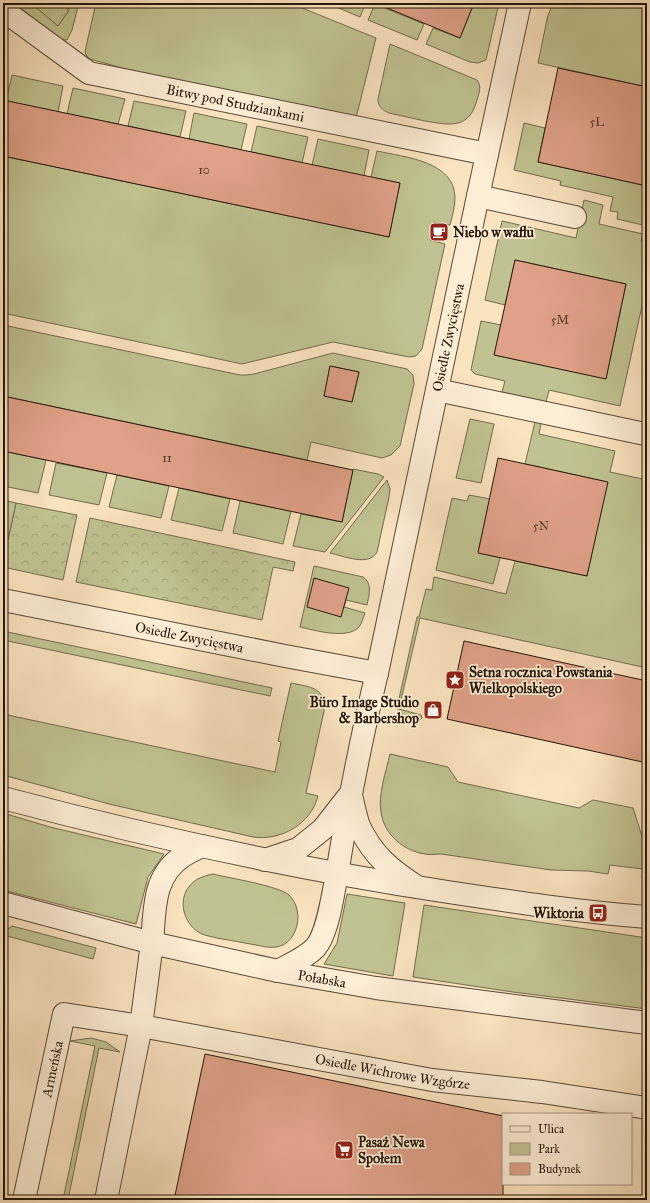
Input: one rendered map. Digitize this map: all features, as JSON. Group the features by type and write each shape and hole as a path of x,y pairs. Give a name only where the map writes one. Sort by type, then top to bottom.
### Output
{"street":[{"name":"Osiedle Zwycięstwa","path":"278,971 299,960 315,947 326,925 350,794 520,3"},
{"name":"Bitwy pod Studziankami","path":"3,10 89,73 487,154"},
{"path":"478,196 575,217"},
{"path":"437,390 645,434"},
{"name":"Osiedle Zwycięstwa","path":"3,600 377,673"},
{"path":"265,860 298,849 323,829 350,794"},
{"path":"350,794 359,826 376,854 393,871 417,887"},
{"path":"3,798 202,846 336,874 584,911 647,917"},
{"path":"106,1200 141,1026 157,891 166,871 182,856 202,846"},
{"name":"Połabska","path":"3,903 152,943 278,971 376,988 647,1023"},
{"name":"Armeńska","path":"24,1200 64,1014 141,1026"},
{"name":"Osiedle Wichrowe Wzgórze","path":"141,1026 432,1080 542,1092 647,1108"}],"green space":[{"path":"12,3 31,3 58,26 68,12 67,3 79,3 72,30 67,40 59,40"},
{"path":"31,3 67,3 68,12 58,26"},
{"path":"96,3 290,3 376,38 356,118 133,71 90,59 86,55 85,51"},
{"path":"327,3 366,3 360,17"},
{"path":"474,3 499,3 486,60 478,63 470,62 426,44 433,28 460,38"},
{"path":"555,3 619,3 647,5 647,87 538,63 548,15"},
{"path":"375,4 424,24 417,40 368,20"},
{"path":"390,44 477,80 480,87 479,92 473,110 469,116 463,121 457,123 442,124 389,113 382,109 378,99"},
{"path":"12,75 63,86 58,112 6,101"},
{"path":"73,88 125,99 118,124 67,114"},
{"path":"134,101 186,111 180,137 128,126"},
{"path":"194,113 247,124 241,150 189,139"},
{"path":"524,123 545,128 538,162 647,186 647,226 617,219 618,212 610,211 613,197 560,185 561,181 514,170"},
{"path":"257,126 308,137 302,163 251,152"},
{"path":"318,139 369,150 364,176 312,165"},
{"path":"377,151 414,159 437,168 447,176 453,186 455,201 450,225 434,222 430,240 445,244 422,349 416,356 409,357 333,342 242,364 3,313 3,156 389,237 400,183 371,177"},
{"path":"584,200 603,205 599,224 643,234 641,241 647,242 647,283 620,406 549,390 546,402 502,392 505,381 475,374 471,370 481,321 501,325 495,355 606,378 626,284 515,260 505,305 485,300 502,221 576,238"},
{"path":"3,325 240,375 254,374 333,353 407,369 413,375 414,384 400,446 391,455 382,458 311,442 307,460 3,396","holes":["330,366 359,372 352,402 324,396"]},
{"path":"470,419 494,424 481,483 456,478"},
{"path":"535,422 541,423 539,434 615,451 610,472 647,480 647,668 420,618 399,709 421,715 422,718 419,721 409,719 397,708 417,617 419,617 426,589 432,590 434,577 506,594 515,561 587,576 607,482 525,464"},
{"path":"3,451 46,460 38,493 3,486"},
{"path":"56,463 107,473 99,505 49,495"},
{"path":"353,469 378,474 384,477 325,552 293,546 301,514 342,522"},
{"path":"117,475 169,486 161,518 109,507"},
{"path":"387,480 390,489 389,497 377,552 368,559 362,560 330,553"},
{"path":"179,488 230,499 222,531 171,520"},
{"path":"469,495 490,499 478,552 500,558 493,584 436,570 452,498 467,501"},
{"path":"3,500 16,503 8,540 3,539"},
{"path":"240,501 291,511 283,544 233,533"},
{"path":"16,503 77,515 63,580 3,567 3,539 8,540"},
{"path":"90,518 295,562 293,571 273,567 262,620 76,582"},
{"path":"314,566 363,577 368,583 370,590 367,605 346,600 344,607 365,613 359,627 354,631 339,634 300,627"},
{"path":"3,631 272,688 270,696 3,640"},
{"path":"291,683 310,687 319,693 324,703 324,711 306,793 318,796 309,815 302,822 284,833 264,838 253,837 109,804 3,775 3,714 275,772 281,742 278,741"},
{"path":"390,754 448,767 458,782 579,808 593,800 633,808 647,852 647,879 642,878 643,869 610,865 608,874 588,871 551,870 441,854 427,854 410,849 391,835 386,828 381,812 381,791"},
{"path":"3,813 50,827 164,854 148,877 136,924 3,890"},
{"path":"213,874 265,885 289,895 296,907 298,922 289,941 280,946 266,947 210,936 196,931 188,921 183,908 185,894 190,885 196,880"},
{"path":"347,894 405,903 393,976 324,964 337,943"},
{"path":"424,905 647,938 647,1009 513,992 413,977"},
{"path":"12,926 96,948 93,959 3,935 3,933"},
{"path":"91,1038 106,1042 120,1052 99,1048 68,1200 63,1200 95,1046 70,1041"}],"building":[{"path":"375,3 474,3 460,38"},
{"path":"558,68 647,87 647,186 538,162"},
{"path":"3,100 400,183 389,237 3,156"},
{"path":"515,260 626,284 606,379 494,355"},
{"path":"330,366 359,372 352,402 324,396"},
{"path":"3,396 353,470 342,522 3,451"},
{"path":"498,458 608,482 587,576 478,553"},
{"path":"314,578 349,588 341,617 307,607"},
{"path":"464,641 647,681 647,763 447,719"},
{"name":"Pasaż Newa Społem","path":"205,1054 502,1116 503,1200 174,1200"}],"place":[{"name":"Niebo w waflu","path":"439,232"},
{"name":"Setna rocznica Powstania Wielkopolskiego","path":"455,680"},
{"name":"Büro Image Studio & Barbershop","path":"433,710"},
{"name":"Wiktoria","path":"598,913"},
{"name":"Pasaż Newa Społem","path":"344,1150"}]}
